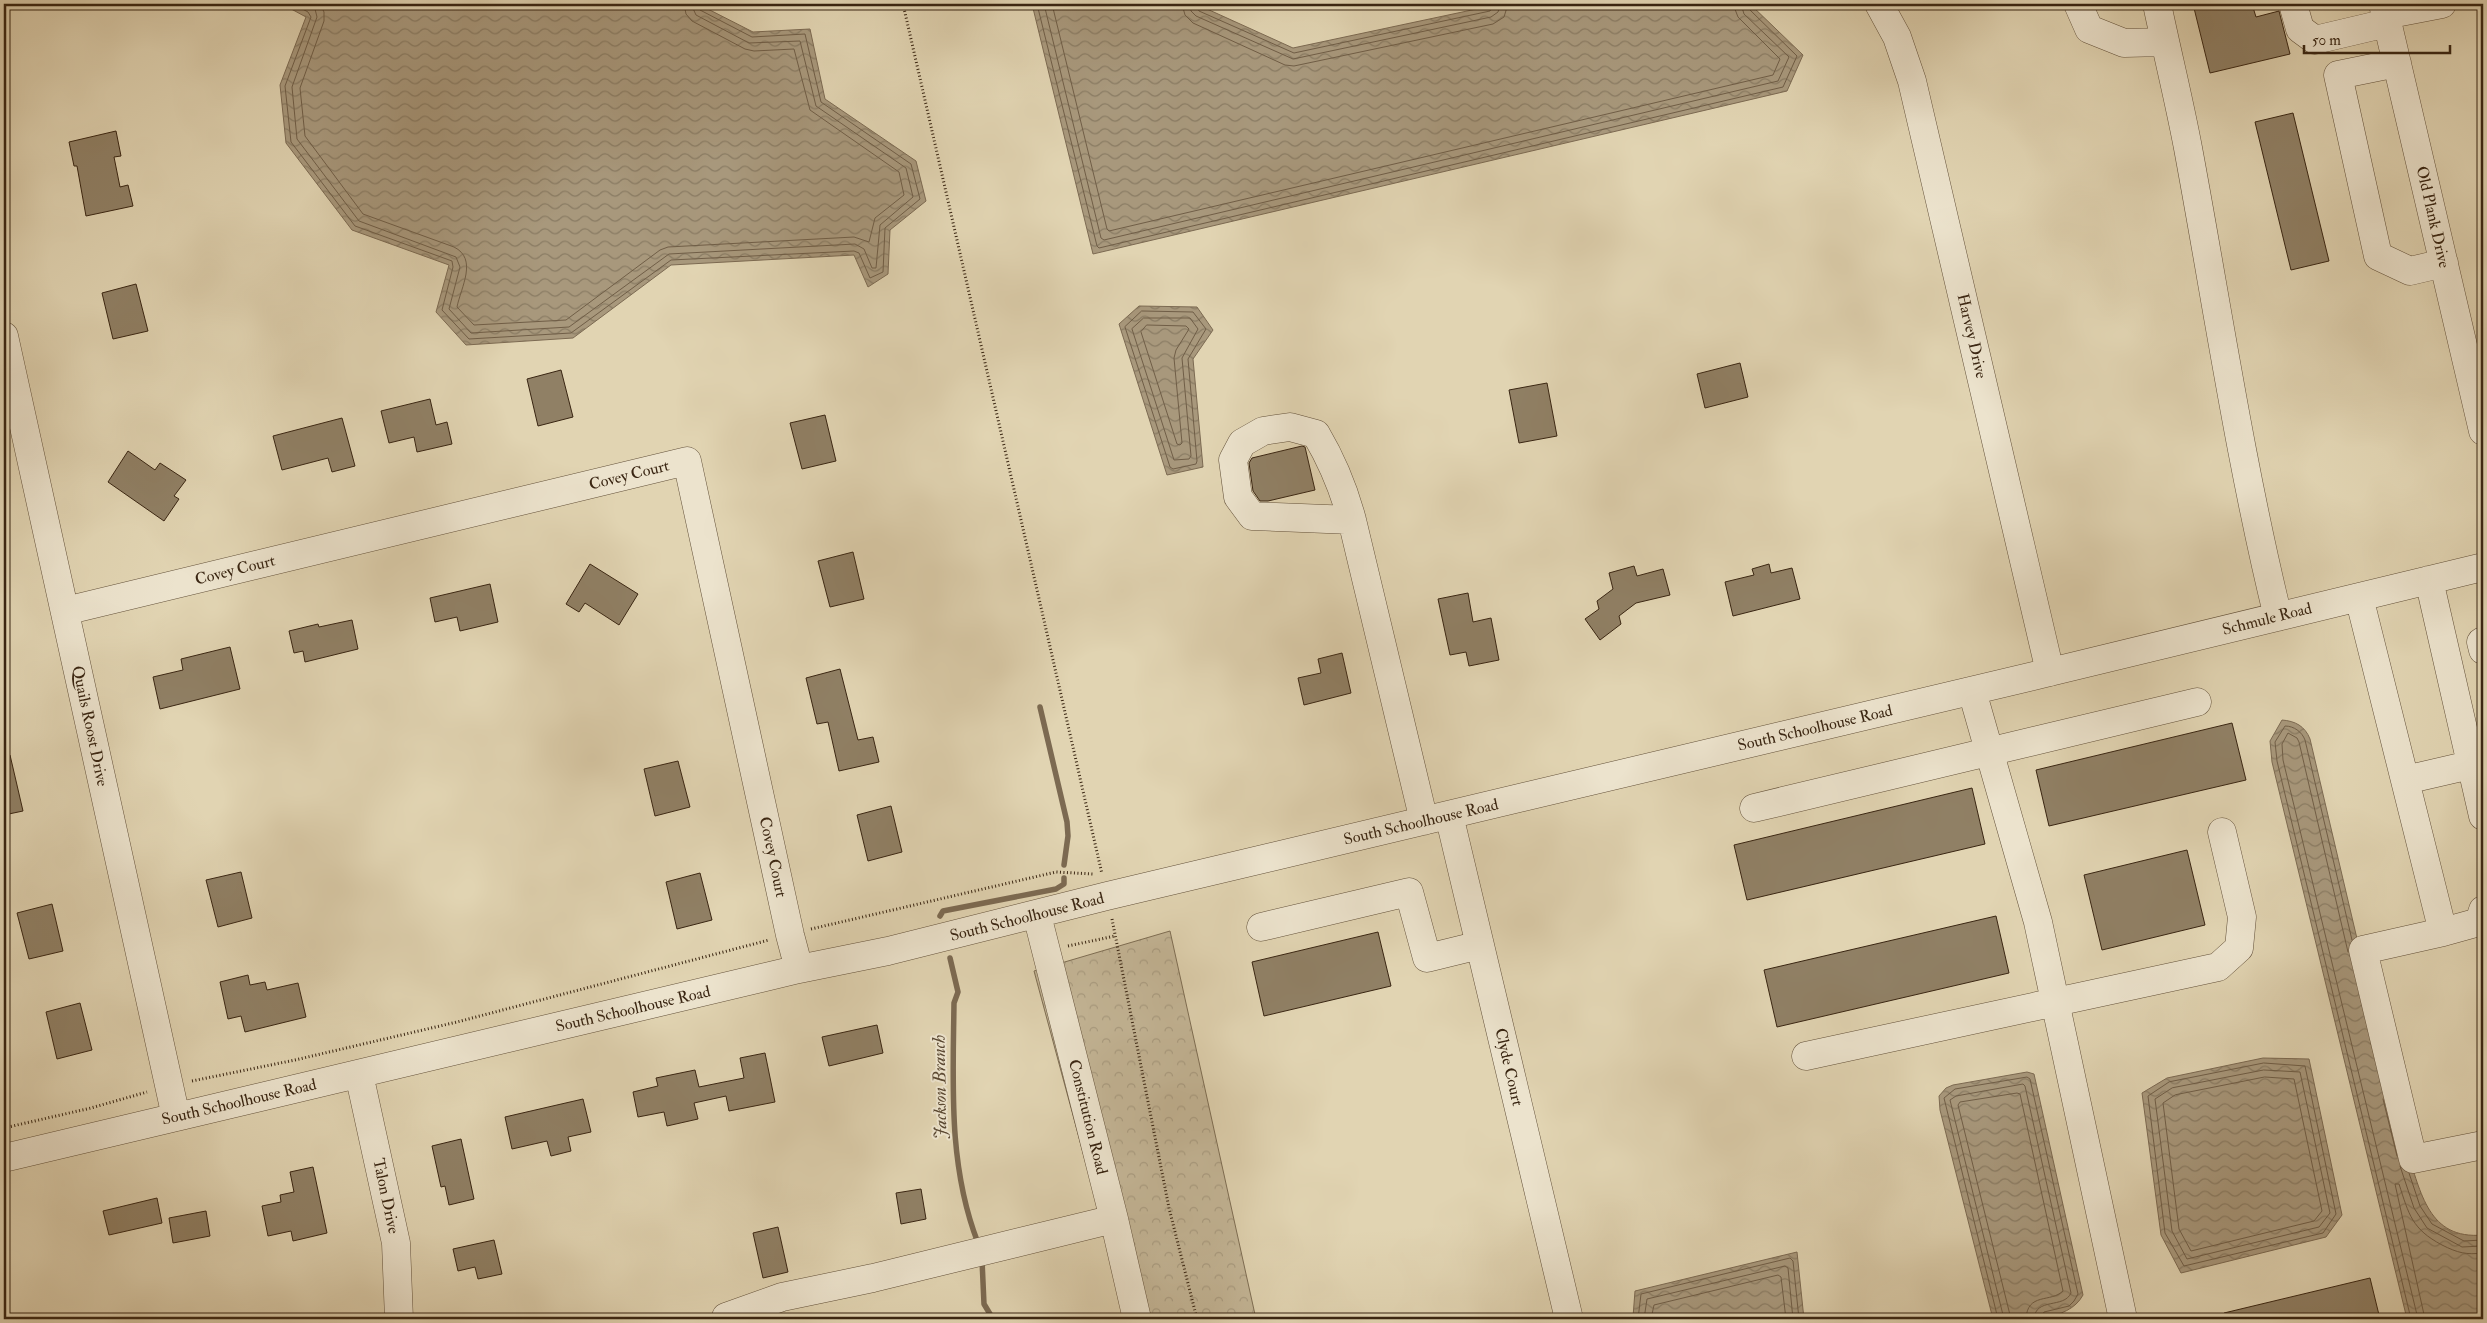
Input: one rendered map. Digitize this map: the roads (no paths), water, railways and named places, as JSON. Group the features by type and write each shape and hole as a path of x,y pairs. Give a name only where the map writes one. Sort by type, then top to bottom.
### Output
{"street":[{"name":"Harvey Drive","path":"1879,4 1897,37 1912,81 2050,672"},
{"path":"2078,4 2089,29 2124,43 2165,42"},
{"path":"2157,4 2188,147 2229,383 2263,555 2278,617"},
{"path":"2293,4 2300,29 2315,40 2385,14 2442,4"},
{"name":"Old Plank Drive","path":"2385,14 2483,431"},
{"path":"2397,63 2338,75 2378,256 2410,271 2444,263"},
{"name":"Quails Roost Drive","path":"4,336 176,1117"},
{"name":"Clyde Court","path":"1352,520 1252,516 1238,497 1234,469 1233,460 1242,443 1263,431 1290,427 1316,434 1326,452 1346,499 1352,520 1437,818 1480,946 1569,1319"},
{"name":"Covey Court","path":"64,611 687,461 799,969"},
{"name":"Schmule Road","path":"2050,672 2483,567"},
{"path":"2429,580 2477,763 2483,816"},
{"path":"2359,597 2443,932"},
{"path":"2483,641 2481,642 2483,650"},
{"name":"South Schoolhouse Road","path":"4,1158 799,969 888,951 1107,896 2050,672"},
{"path":"1972,691 2038,922 2124,1319"},
{"path":"1754,808 1989,750 2197,702"},
{"path":"2405,780 2477,763"},
{"path":"1806,1056 2218,966 2239,948 2242,917 2222,832"},
{"path":"1261,927 1409,892 1427,958 1480,946"},
{"name":"Constitution Road","path":"1037,915 1114,1219 1137,1319"},
{"path":"2482,924 2363,950 2413,1159 2483,1145"},
{"name":"Talon Drive","path":"359,1074 396,1243 399,1319"},
{"path":"726,1317 782,1297 873,1278 1114,1219"}],"water":[{"path":"282,4 698,4 753,32 810,29 825,99 916,161 926,201 890,230 888,274 868,287 854,255 671,265 573,338 466,345 436,312 449,265 352,230 286,143 280,85 306,17"},
{"path":"1032,4 1196,4 1293,48 1500,4 1750,4 1803,55 1787,91 1093,254"},
{"path":"1139,306 1197,307 1213,330 1193,359 1203,467 1167,475 1119,324"},
{"path":"2282,720 2299,725 2310,739 2407,1151 2417,1182 2430,1210 2438,1221 2450,1230 2465,1235 2483,1235 2483,1319 2407,1319 2272,762 2270,741"},
{"path":"2263,1058 2309,1059 2342,1215 2326,1237 2181,1273 2161,1235 2142,1093 2167,1078"},
{"path":"2027,1072 2034,1074 2083,1295 2067,1311 2056,1315 2030,1319 1993,1319 1940,1110 1939,1096 1946,1088 1953,1085"},
{"path":"1797,1252 1804,1319 1634,1319 1633,1317 1635,1291"}],"waterway":[{"name":"Jackson Branch","path":"1040,707 1067,822 1068,836 1064,865"},
{"name":"Jackson Branch","path":"940,916 943,911 1056,889 1064,884 1064,878"},
{"name":"Jackson Branch","path":"950,958 958,992 954,1003 953,1064 954,1124 957,1155 968,1214 978,1243"},
{"name":"Jackson Branch","path":"982,1260 984,1304 993,1319"}]}
